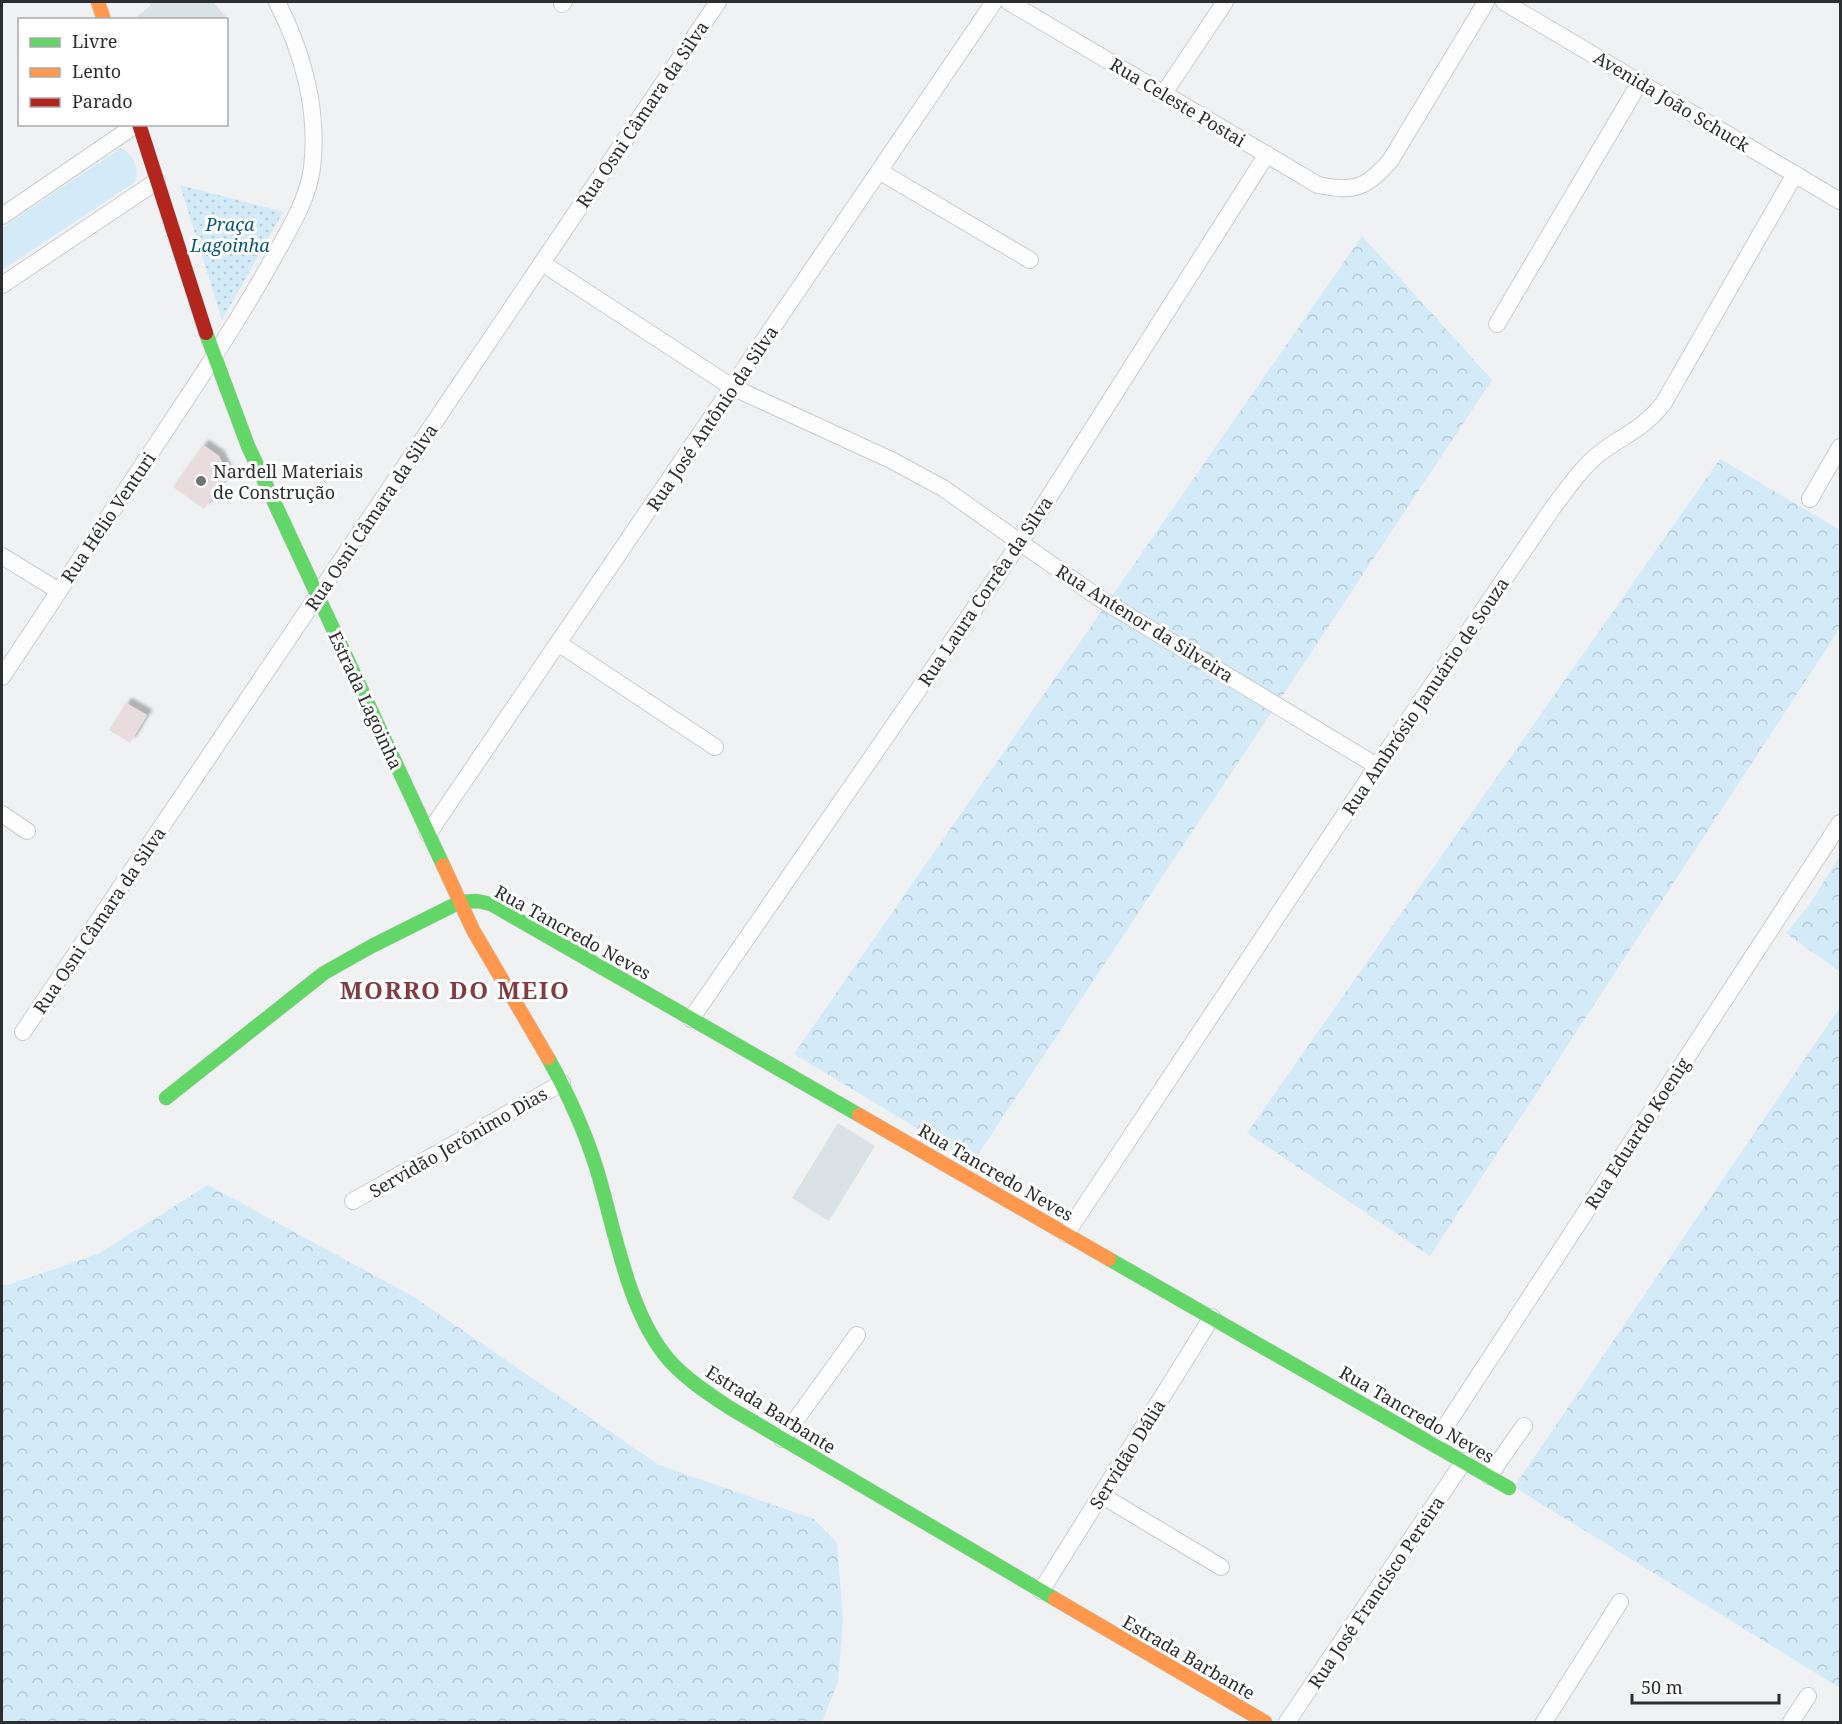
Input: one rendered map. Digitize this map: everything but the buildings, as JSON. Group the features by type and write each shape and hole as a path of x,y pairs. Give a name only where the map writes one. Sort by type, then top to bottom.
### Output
{"main road":[{"path":"98,2 103,18"},
{"name":"Estrada Lagoinha","path":"139,126 214,357 248,446 460,902"},
{"name":"Rua Tancredo Neves","path":"460,902 477,901 490,904 1509,1488"},
{"path":"166,1098 324,973 460,902"},
{"name":"Estrada Barbante","path":"460,902 487,957 562,1083 592,1156 632,1291 647,1328 669,1360 694,1384 730,1408 1265,1722"}],"street":[{"path":"214,357 247,305 300,209 312,169 313,148 308,85 296,44 277,2"},
{"name":"Rua Osni Câmara da Silva","path":"23,1032 718,2"},
{"name":"Rua José Antônio da Silva","path":"428,834 994,2"},
{"name":"Rua Celeste Postai","path":"1009,2 1318,185 1351,190 1375,179 1390,161 1486,2"},
{"path":"1164,93 1224,2"},
{"name":"Avenida João Schuck","path":"1504,2 1840,201"},
{"path":"1497,324 1640,82"},
{"path":"2,216 135,126"},
{"name":"Rua Laura Corrêa da Silva","path":"691,1019 1021,542 1267,154"},
{"path":"879,171 1030,260"},
{"name":"Rua Ambrósio Januário de Souza","path":"1066,1234 1377,766 1554,506 1574,480 1600,453 1651,419 1663,404 1795,174"},
{"path":"2,285 157,181"},
{"name":"Rua Antenor da Silveira","path":"542,263 732,387 943,488 1100,598 1377,766"},
{"name":"Rua Hélio Venturi","path":"2,677 214,357"},
{"path":"1810,499 1840,447"},
{"path":"2,556 58,591"},
{"path":"558,643 715,747"},
{"path":"2,814 27,831"},
{"name":"Rua Eduardo Koenig","path":"1434,1444 1840,823"},
{"name":"Servidão Jerônimo Dias","path":"353,1201 562,1083"},
{"name":"Servidão Dália","path":"1041,1591 1212,1317"},
{"path":"782,1439 856,1335"},
{"path":"1489,1476 1524,1426"},
{"name":"Rua José Francisco Pereira","path":"1287,1722 1464,1461"},
{"path":"1101,1495 1221,1567"},
{"path":"1544,1722 1620,1602"},
{"path":"1791,1722 1808,1696"}],"shaded area":[{"path":"148,2 213,2 227,18 135,18 151,5"},
{"path":"838,1123 875,1146 829,1221 792,1198"}],"green space":[{"path":"121,148 135,162 135,182 2,270 2,228"},
{"name":"Praça Lagoinha","path":"180,185 283,212 222,320"},
{"path":"1362,236 1492,380 973,1162 794,1054"},
{"path":"1720,459 1840,530 1840,628 1430,1256 1247,1133"},
{"path":"1840,856 1840,972 1786,933 1809,905"},
{"path":"1840,1007 1840,1688 1514,1487"},
{"path":"208,1185 414,1297 659,1465 814,1519 837,1543 843,1618 838,1682 822,1722 2,1722 2,1284 8,1285 98,1254"}],"traffic: fast":[{"path":"206,333 248,446 443,865"},
{"path":"166,1098 324,973 460,902 477,901 491,904 859,1115"},
{"path":"548,1058 576,1113 592,1155 633,1295 655,1341 669,1360 706,1392 730,1408 1055,1599"},
{"path":"1109,1259 1509,1488"}],"traffic: slow":[{"path":"98,2 103,18"},
{"path":"443,865 473,930 548,1058"},
{"path":"859,1115 1109,1259"},
{"path":"1055,1599 1265,1722"}],"traffic: jam":[{"path":"140,126 206,333"}],"place":[{"name":"Nardell Materiais de Construção","path":"201,481"}],"district":[{"name":"MORRO DO MEIO","path":"455,989"}]}
